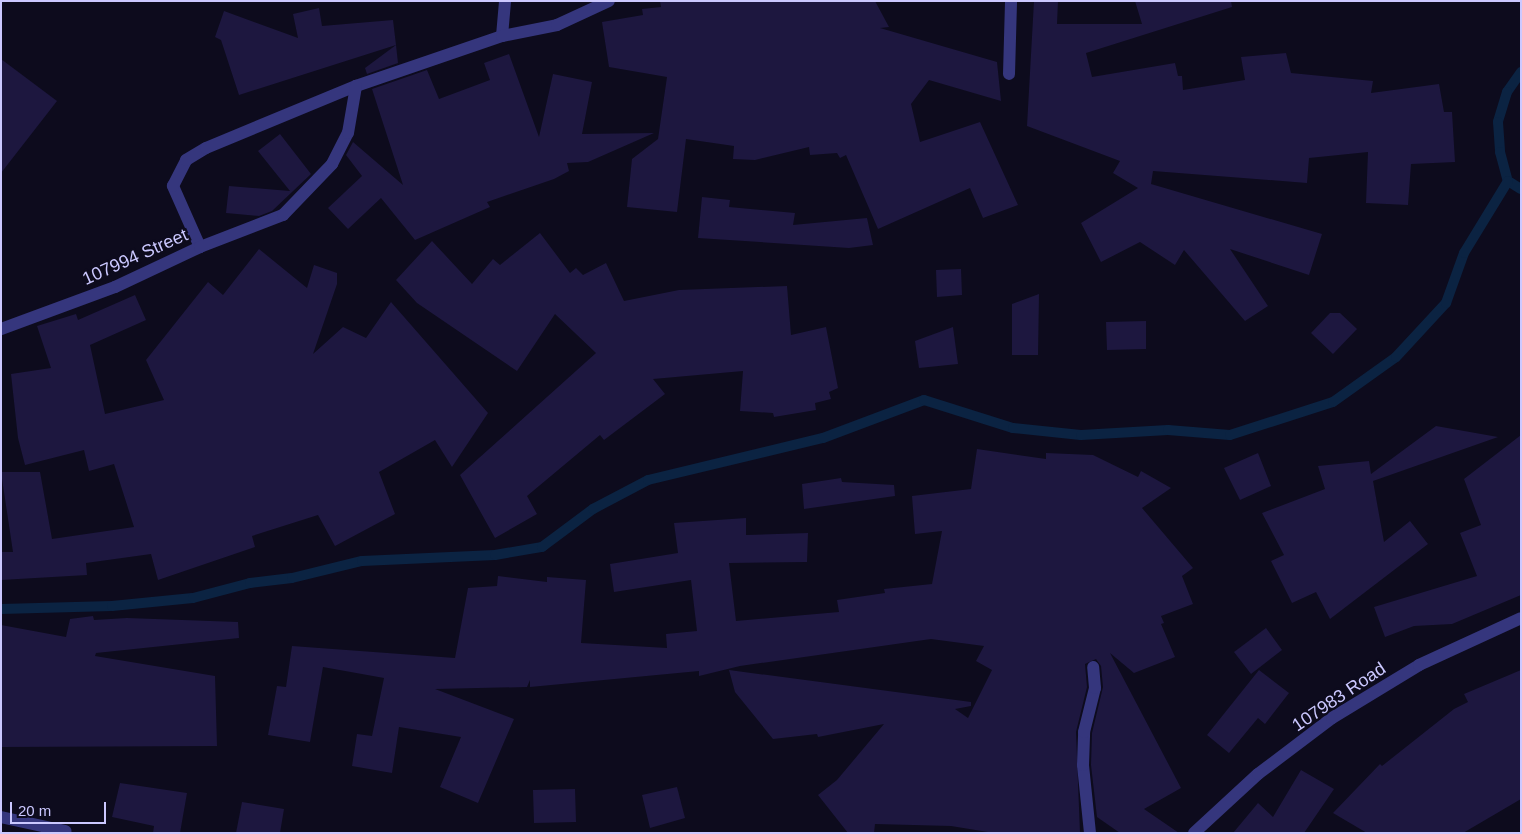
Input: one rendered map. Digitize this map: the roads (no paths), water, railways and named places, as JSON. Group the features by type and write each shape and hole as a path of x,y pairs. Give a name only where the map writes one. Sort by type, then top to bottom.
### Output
{"street":[{"path":"502,36 505,1"},
{"path":"200,247 178,204 173,186 186,160 206,148 356,86 502,36 557,25 609,1"},
{"path":"1009,74 1011,1"},
{"name":"107994 Street","path":"1,329 115,287 200,247 283,215 332,164 348,133 356,86"},
{"name":"107983 Road","path":"1194,833 1258,774 1332,718 1419,665 1521,618"},
{"path":"1090,833 1083,765 1084,732 1095,688 1094,667"},
{"path":"1,817 65,831"}],"waterway":[{"path":"1521,72 1507,92 1498,122 1500,152 1508,181 1521,189"},
{"path":"1,609 112,606 193,598 250,583 292,578 362,561 495,555 542,547 593,509 648,480 823,438 924,400 1013,428 1081,435 1168,430 1230,435 1333,402 1396,357 1446,303 1464,253 1508,181"}]}
